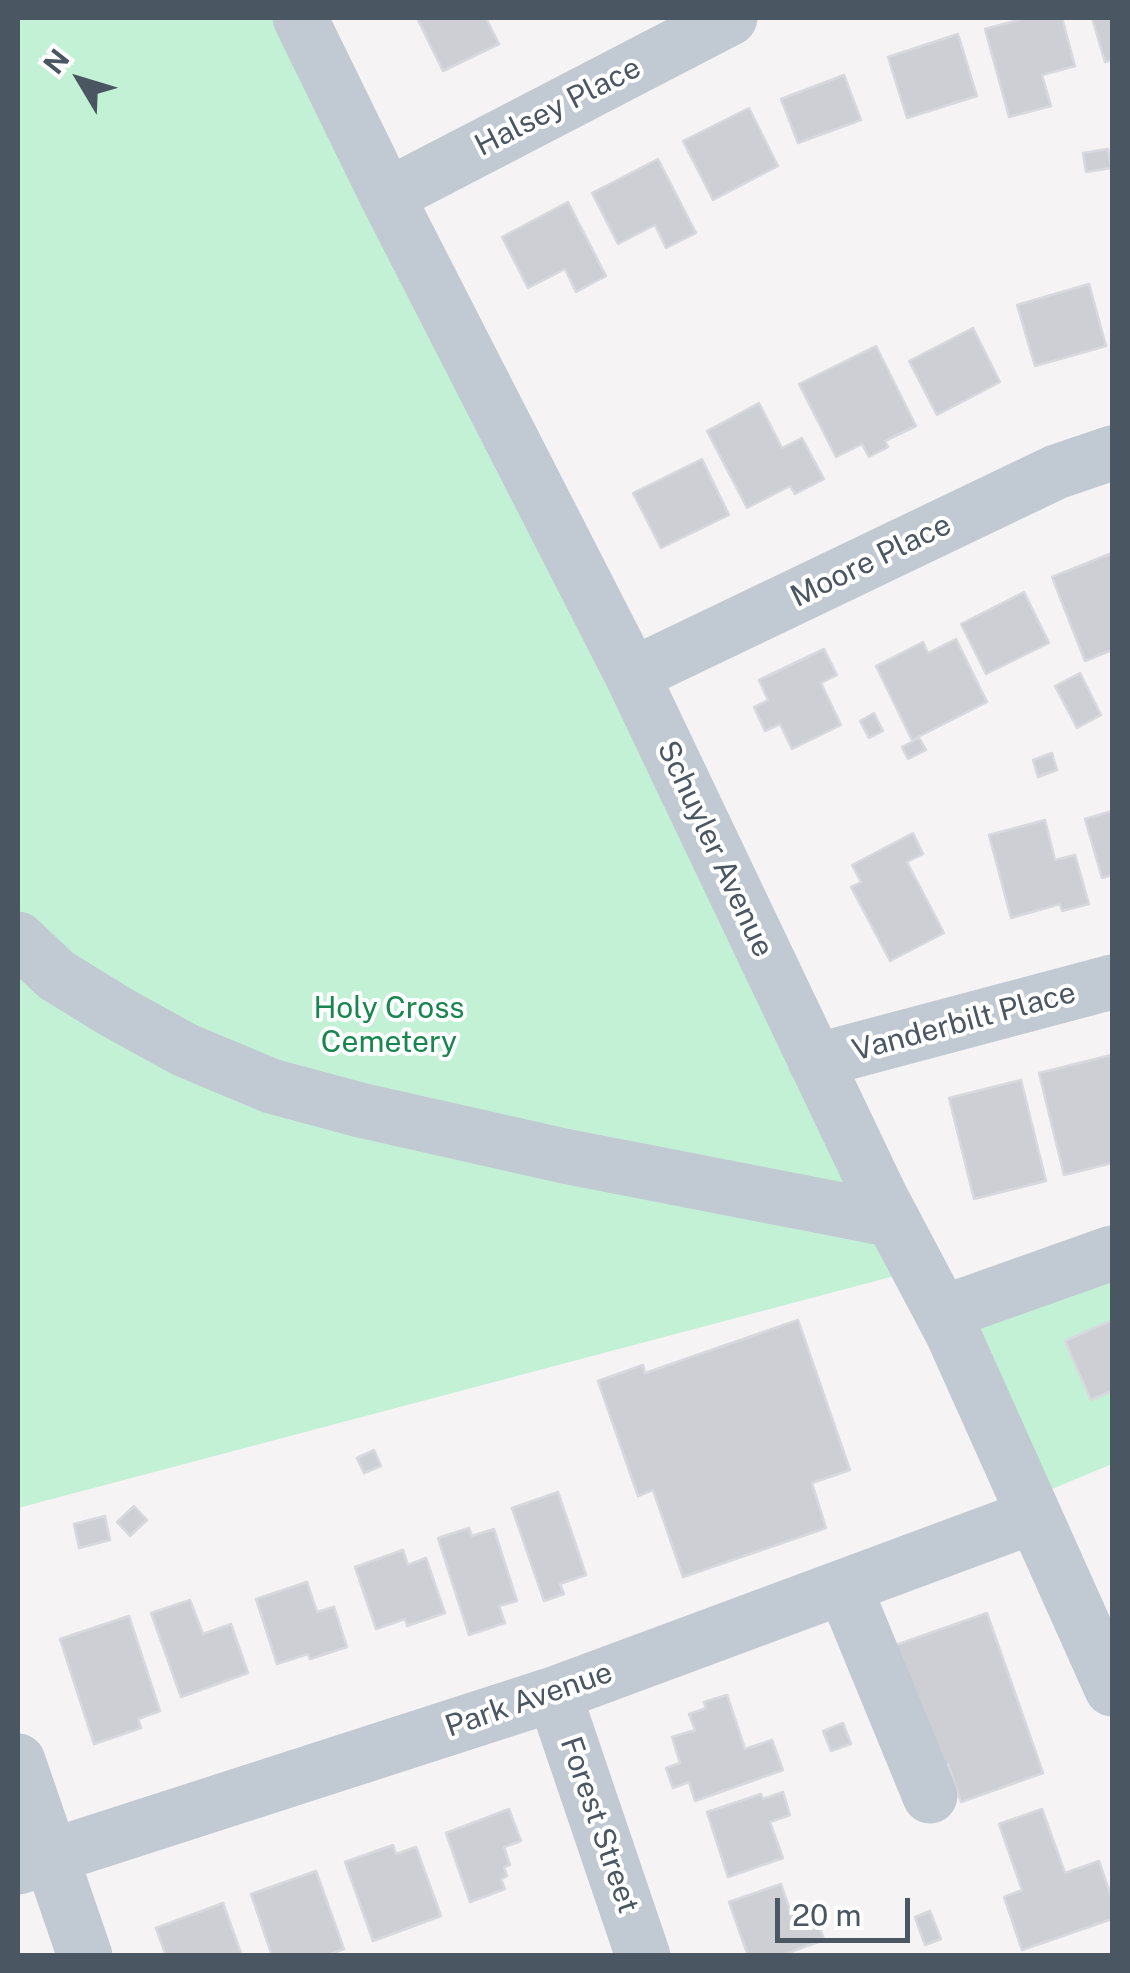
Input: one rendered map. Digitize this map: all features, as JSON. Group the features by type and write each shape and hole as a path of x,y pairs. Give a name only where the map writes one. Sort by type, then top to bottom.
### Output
{"street":[{"name":"Schuyler Avenue","path":"300,18 386,196 632,676 815,1061 943,1313 1112,1689"},
{"name":"Halsey Place","path":"386,196 730,18"},
{"name":"Moore Place","path":"632,676 1056,472 1112,453"},
{"path":"18,939 56,975 116,1012 185,1050 271,1086 564,1156 893,1220"},
{"name":"Vanderbilt Place","path":"815,1061 1112,982"},
{"path":"943,1313 1112,1253"},
{"name":"Park Avenue","path":"34,1861 554,1694 1034,1516"},
{"path":"844,1586 930,1796"},
{"name":"Forest Street","path":"554,1694 643,1956"},
{"path":"18,1761 34,1861 85,1956"}],"green space":[{"name":"Holy Cross Cemetery","path":"18,18 300,18 921,1269 18,1508"},
{"path":"1112,1276 1112,1464 1028,1499 953,1334"}],"building":[{"path":"417,18 486,18 499,44 443,71"},
{"path":"1026,18 1062,18 1075,66 1042,75 1051,106 1009,117 985,29"},
{"path":"1092,18 1112,18 1112,60 1105,62"},
{"path":"958,34 977,96 907,118 888,57"},
{"path":"844,75 861,120 798,143 781,99"},
{"path":"749,108 778,166 713,200 683,141"},
{"path":"1108,149 1111,168 1086,172 1083,153"},
{"path":"658,159 696,233 666,248 655,225 618,244 592,193"},
{"path":"568,202 606,276 576,292 565,269 528,288 502,237"},
{"path":"1089,284 1106,346 1035,366 1017,305"},
{"path":"973,328 1000,382 937,415 909,361"},
{"path":"876,346 916,426 885,441 888,447 869,457 862,444 836,457 799,384"},
{"path":"759,403 782,448 802,438 824,479 795,494 790,486 747,508 707,431"},
{"path":"702,459 729,515 661,548 633,493"},
{"path":"1112,553 1112,650 1085,661 1052,577"},
{"path":"1024,592 1049,643 986,674 961,624"},
{"path":"956,639 987,702 912,740 876,666 923,642 928,653"},
{"path":"824,649 837,675 821,683 841,725 792,749 780,724 765,731 754,707 768,700 759,680"},
{"path":"1080,673 1101,715 1077,728 1055,686"},
{"path":"874,713 883,731 869,738 860,721"},
{"path":"919,738 926,750 908,759 902,747"},
{"path":"1052,753 1057,770 1038,777 1033,760"},
{"path":"1112,811 1112,875 1102,878 1085,819"},
{"path":"1045,820 1055,860 1075,855 1089,904 1062,911 1060,904 1011,918 989,835"},
{"path":"913,833 923,854 907,862 944,933 890,961 851,887 861,882 852,865"},
{"path":"1111,1055 1112,1163 1064,1175 1039,1073"},
{"path":"1021,1080 1046,1181 974,1199 949,1098"},
{"path":"798,1320 850,1470 812,1483 826,1528 683,1577 653,1490 638,1496 598,1381 643,1365 645,1373"},
{"path":"1112,1320 1112,1391 1091,1400 1065,1341"},
{"path":"374,1450 381,1466 364,1473 357,1458"},
{"path":"558,1492 586,1575 560,1584 564,1594 544,1601 512,1508"},
{"path":"134,1506 147,1520 130,1536 117,1522"},
{"path":"105,1516 110,1540 79,1548 74,1524"},
{"path":"469,1528 472,1536 494,1529 517,1601 499,1606 505,1623 469,1635 438,1538"},
{"path":"403,1550 408,1565 426,1558 445,1613 407,1626 405,1619 376,1629 355,1567"},
{"path":"307,1582 317,1612 334,1607 347,1647 277,1664 256,1599"},
{"path":"190,1600 203,1634 231,1624 248,1673 181,1697 151,1613"},
{"path":"987,1613 1043,1773 961,1802 948,1764 944,1766 893,1646"},
{"path":"129,1616 160,1711 138,1719 141,1728 94,1744 60,1639"},
{"path":"727,1695 745,1749 772,1740 783,1770 695,1801 689,1782 673,1788 666,1768 680,1763 672,1737 695,1730 689,1714 706,1708 704,1702"},
{"path":"843,1723 851,1744 831,1751 823,1731"},
{"path":"783,1792 790,1815 770,1822 783,1858 728,1877 707,1812 761,1794 763,1799"},
{"path":"509,1809 521,1841 504,1847 510,1865 504,1867 507,1876 501,1879 505,1889 470,1902 446,1833"},
{"path":"1042,1809 1065,1873 1099,1861 1112,1899 1112,1919 1022,1950 1004,1897 1022,1890 999,1824"},
{"path":"393,1845 396,1854 416,1847 441,1916 373,1941 345,1862"},
{"path":"316,1871 344,1949 325,1956 272,1956 251,1894"},
{"path":"781,1884 793,1919 814,1911 824,1940 779,1956 748,1956 729,1902"},
{"path":"223,1903 242,1956 166,1956 156,1928"},
{"path":"930,1911 941,1939 925,1945 915,1917"}]}
